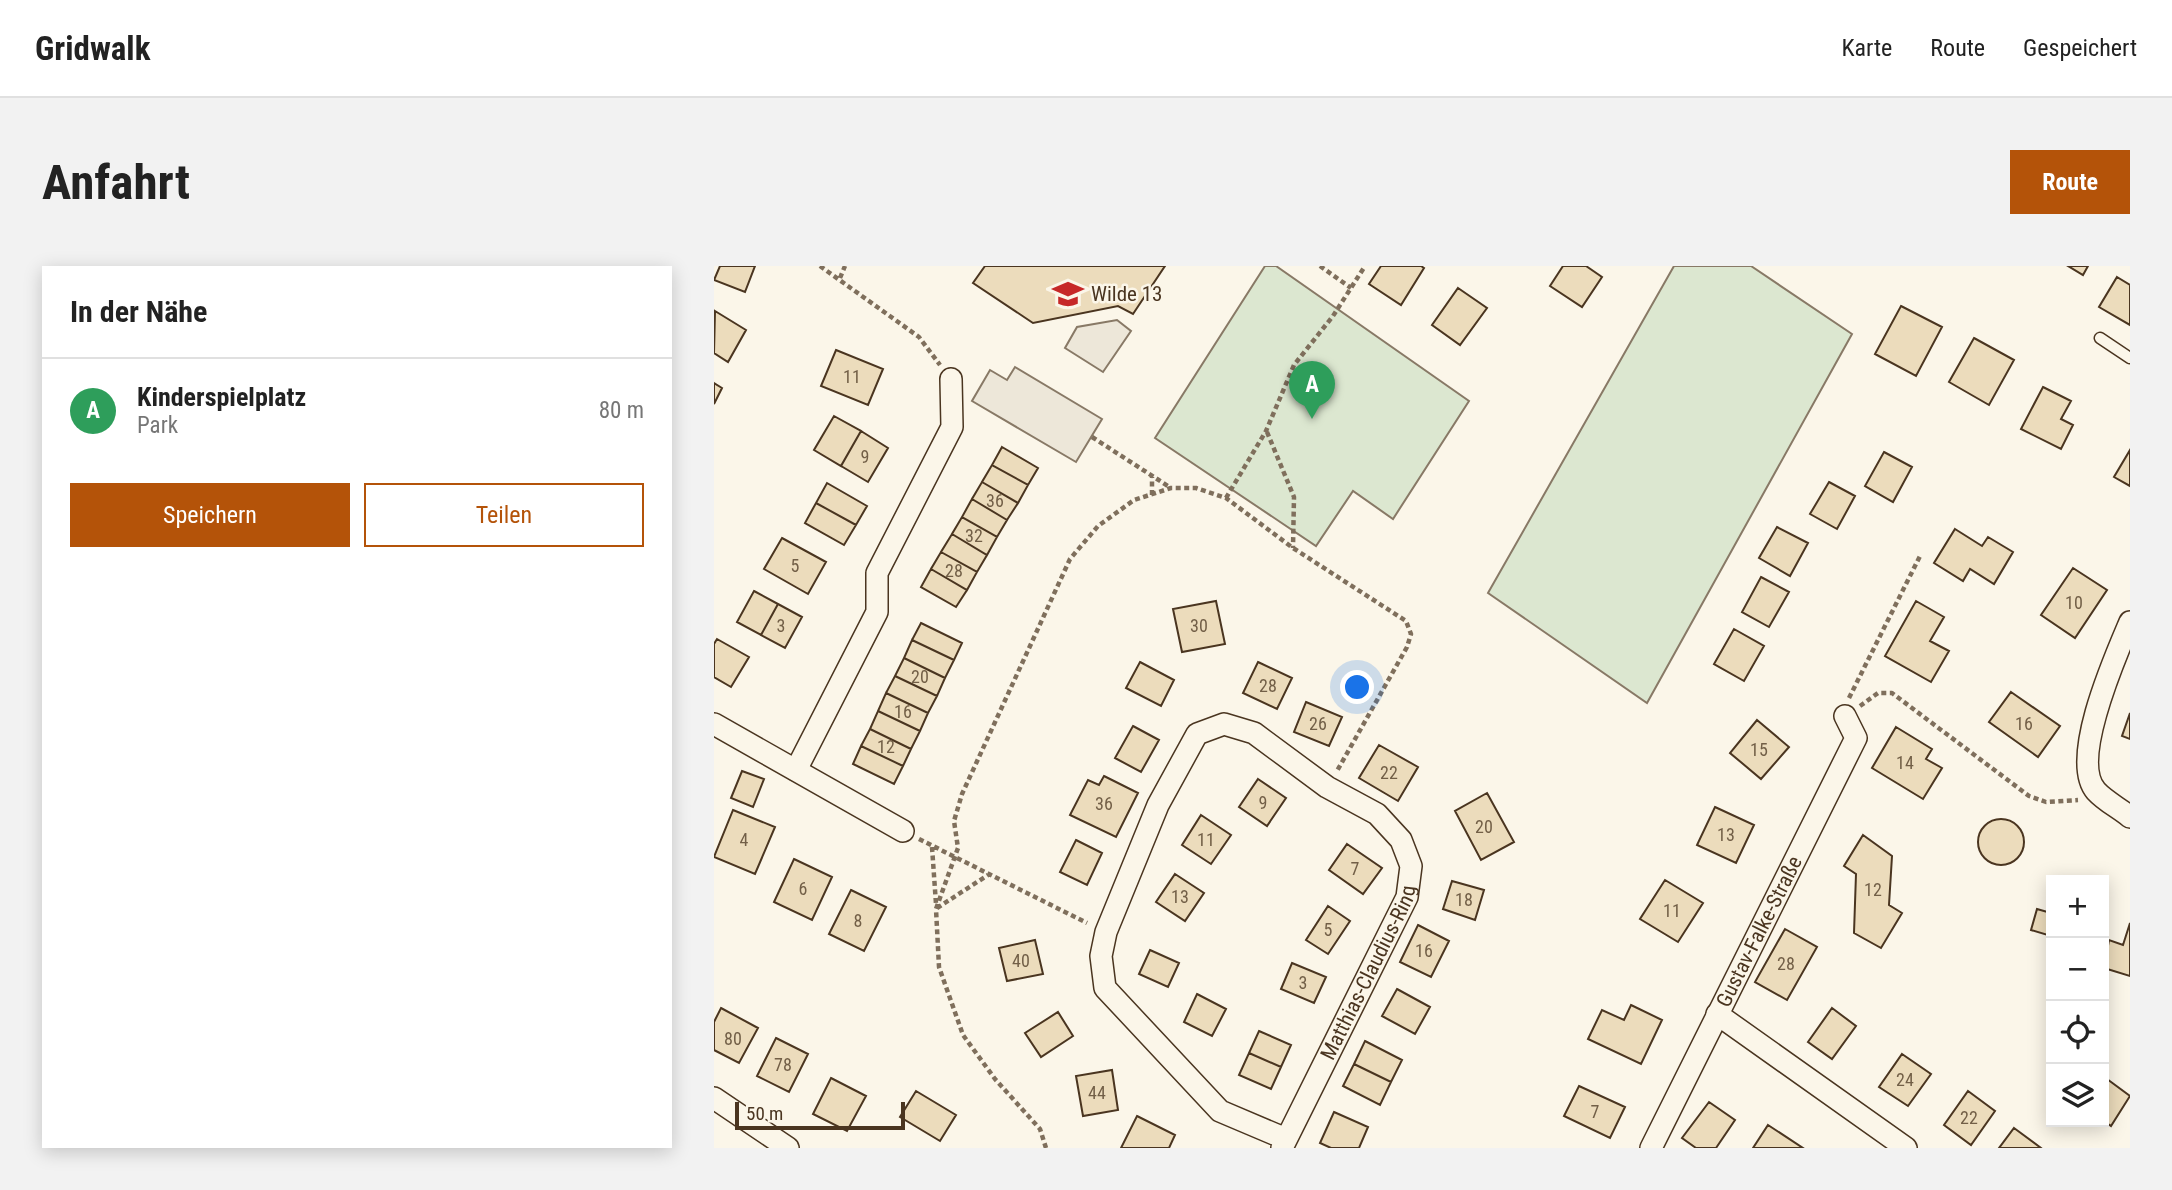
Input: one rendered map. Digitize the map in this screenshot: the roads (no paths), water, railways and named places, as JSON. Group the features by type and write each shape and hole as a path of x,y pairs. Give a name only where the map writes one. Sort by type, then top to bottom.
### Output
{"street":[{"path":"796,769 877,612 877,573 952,427 951,379"},
{"path":"2130,622 2104,684 2087,767 2094,789 2130,817"},
{"name":"Gustav-Falke-Straße","path":"1651,1148 1856,738 1845,716"},
{"path":"714,724 903,831"},
{"name":"Matthias-Claudius-Ring","path":"1224,724 1254,733 1327,787 1377,814 1401,840 1410,866 1407,897 1284,1143 1220,1111 1105,988 1101,957 1106,932 1158,805 1197,734 1224,724"},
{"path":"1717,1014 1906,1148"},
{"path":"714,1098 788,1148"}],"lane":[{"path":"2100,338 2130,358"}],"place":[{"name":"Wilde 13","path":"1068,294"},
{"name":"Kinderspielplatz","path":"1312,419"}]}
